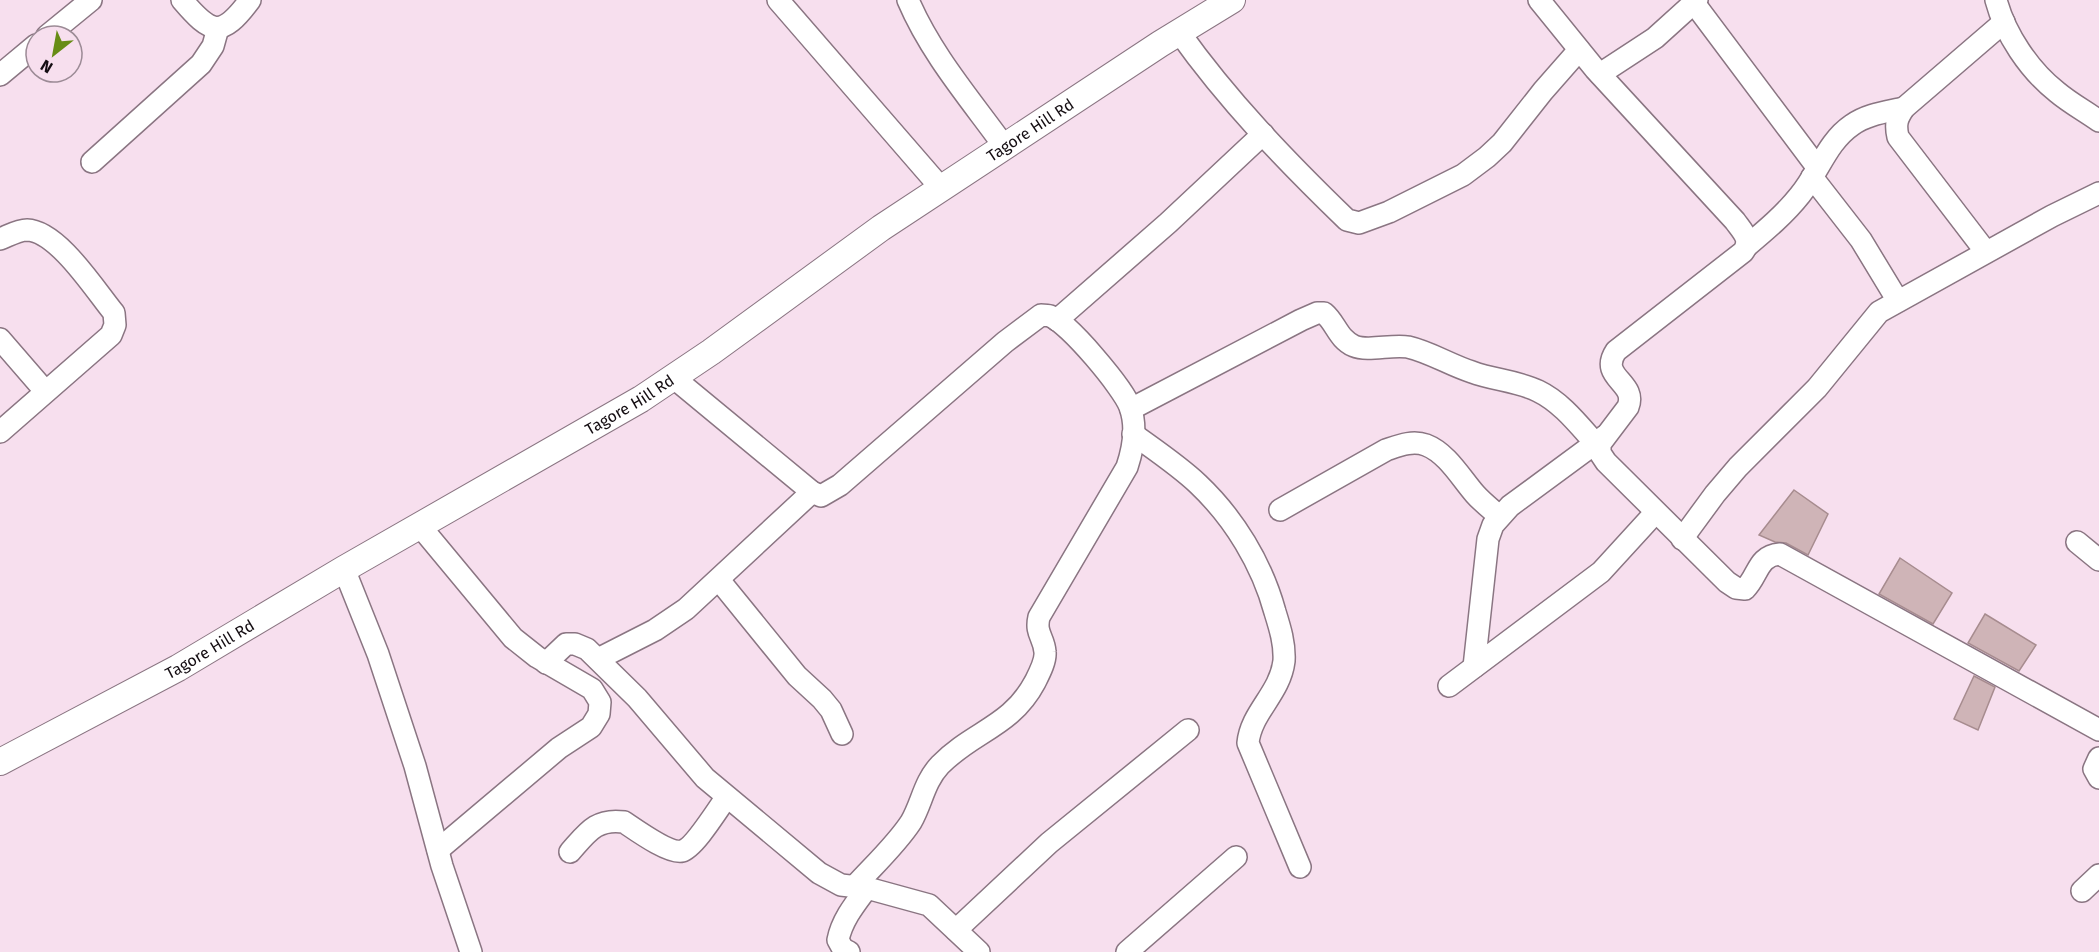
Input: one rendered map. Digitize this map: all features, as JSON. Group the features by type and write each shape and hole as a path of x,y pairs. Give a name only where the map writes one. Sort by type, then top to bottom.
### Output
{"main road":[{"name":"Tagore Hill Rd","path":"0,762 178,668 344,569 641,399 674,378 881,228 1179,32 1232,0"}],"street":[{"path":"62,24 91,0"},
{"path":"182,0 206,26 218,28 229,25 250,0"},
{"path":"778,0 941,188"},
{"path":"908,0 920,27 934,50 1004,146"},
{"path":"1539,0 1600,75 1735,221 1747,238 1747,246"},
{"path":"1996,0 2004,22 2025,57 2046,82 2057,93 2099,121"},
{"path":"1600,75 1655,38 1696,2 1861,240 1898,301"},
{"path":"1986,252 1898,137 1895,126 1904,108 2004,22"},
{"path":"92,162 201,64 213,46 218,28"},
{"path":"1179,32 1222,90 1263,134 1347,220 1359,223 1389,212 1453,180 1487,157 1502,143 1579,50"},
{"path":"0,75 24,55"},
{"path":"1474,667 1488,539 1493,525 1499,516 1601,439 1628,407 1631,400 1629,392 1612,371 1610,365 1616,351 1729,264 1781,215 1801,193 1839,136 1852,125 1865,118 1904,108"},
{"path":"1057,320 1168,223 1263,134"},
{"path":"1682,539 1738,467 1817,388 1879,312 1986,252 2099,193"},
{"path":"0,239 26,230 40,233 51,240 65,251 114,313 111,335 0,432"},
{"path":"1131,409 1301,320 1317,313 1324,313 1332,320 1338,333 1357,347 1399,345 1416,349 1472,372 1537,390 1560,405 1601,439"},
{"path":"674,378 812,492 821,496 840,486 1030,321 1041,315 1057,320 1088,350 1124,394 1131,409 1132,451 1127,467 1040,617 1037,628 1045,653 1035,682 1016,710 1002,722 962,746 938,767 929,780 922,792 918,807 903,832 860,888 840,930 838,940 843,949 849,952"},
{"path":"0,339 45,391"},
{"path":"1133,434 1197,483 1215,501 1246,543 1271,596 1284,647 1284,662 1278,686 1250,730 1248,743 1300,867"},
{"path":"1601,439 1600,453 1606,462 1655,513 1736,588 1745,589 1752,582 1763,560 1770,555 1780,554 2099,730"},
{"path":"1280,510 1376,455 1400,445 1414,443 1427,445 1444,458 1476,495 1499,516"},
{"path":"598,659 669,621 686,609 812,492"},
{"path":"1449,686 1601,572 1655,513"},
{"path":"420,526 501,626 525,649 592,689 600,702 599,714 591,727 550,755 440,858"},
{"path":"2077,542 2099,560"},
{"path":"344,569 382,665 471,952"},
{"path":"719,580 797,676 831,710 842,734"},
{"path":"546,663 566,644 574,644 587,649 665,729 705,778 726,798 760,823 819,873 842,885 929,905 979,952"},
{"path":"956,930 1049,843 1188,730"},
{"path":"2099,758 2094,769 2099,778"},
{"path":"570,852 591,829 605,821 624,822 670,850 681,851 690,846 726,798"},
{"path":"1127,952 1236,857"},
{"path":"2082,891 2099,875"}],"building":[{"path":"1794,490 1828,514 1808,555 1786,543 1775,542 1759,535"},
{"path":"1900,558 1952,593 1933,624 1879,594"},
{"path":"1985,614 2036,645 2019,671 1968,643"},
{"path":"1974,676 1995,687 1978,730 1954,719"}]}
